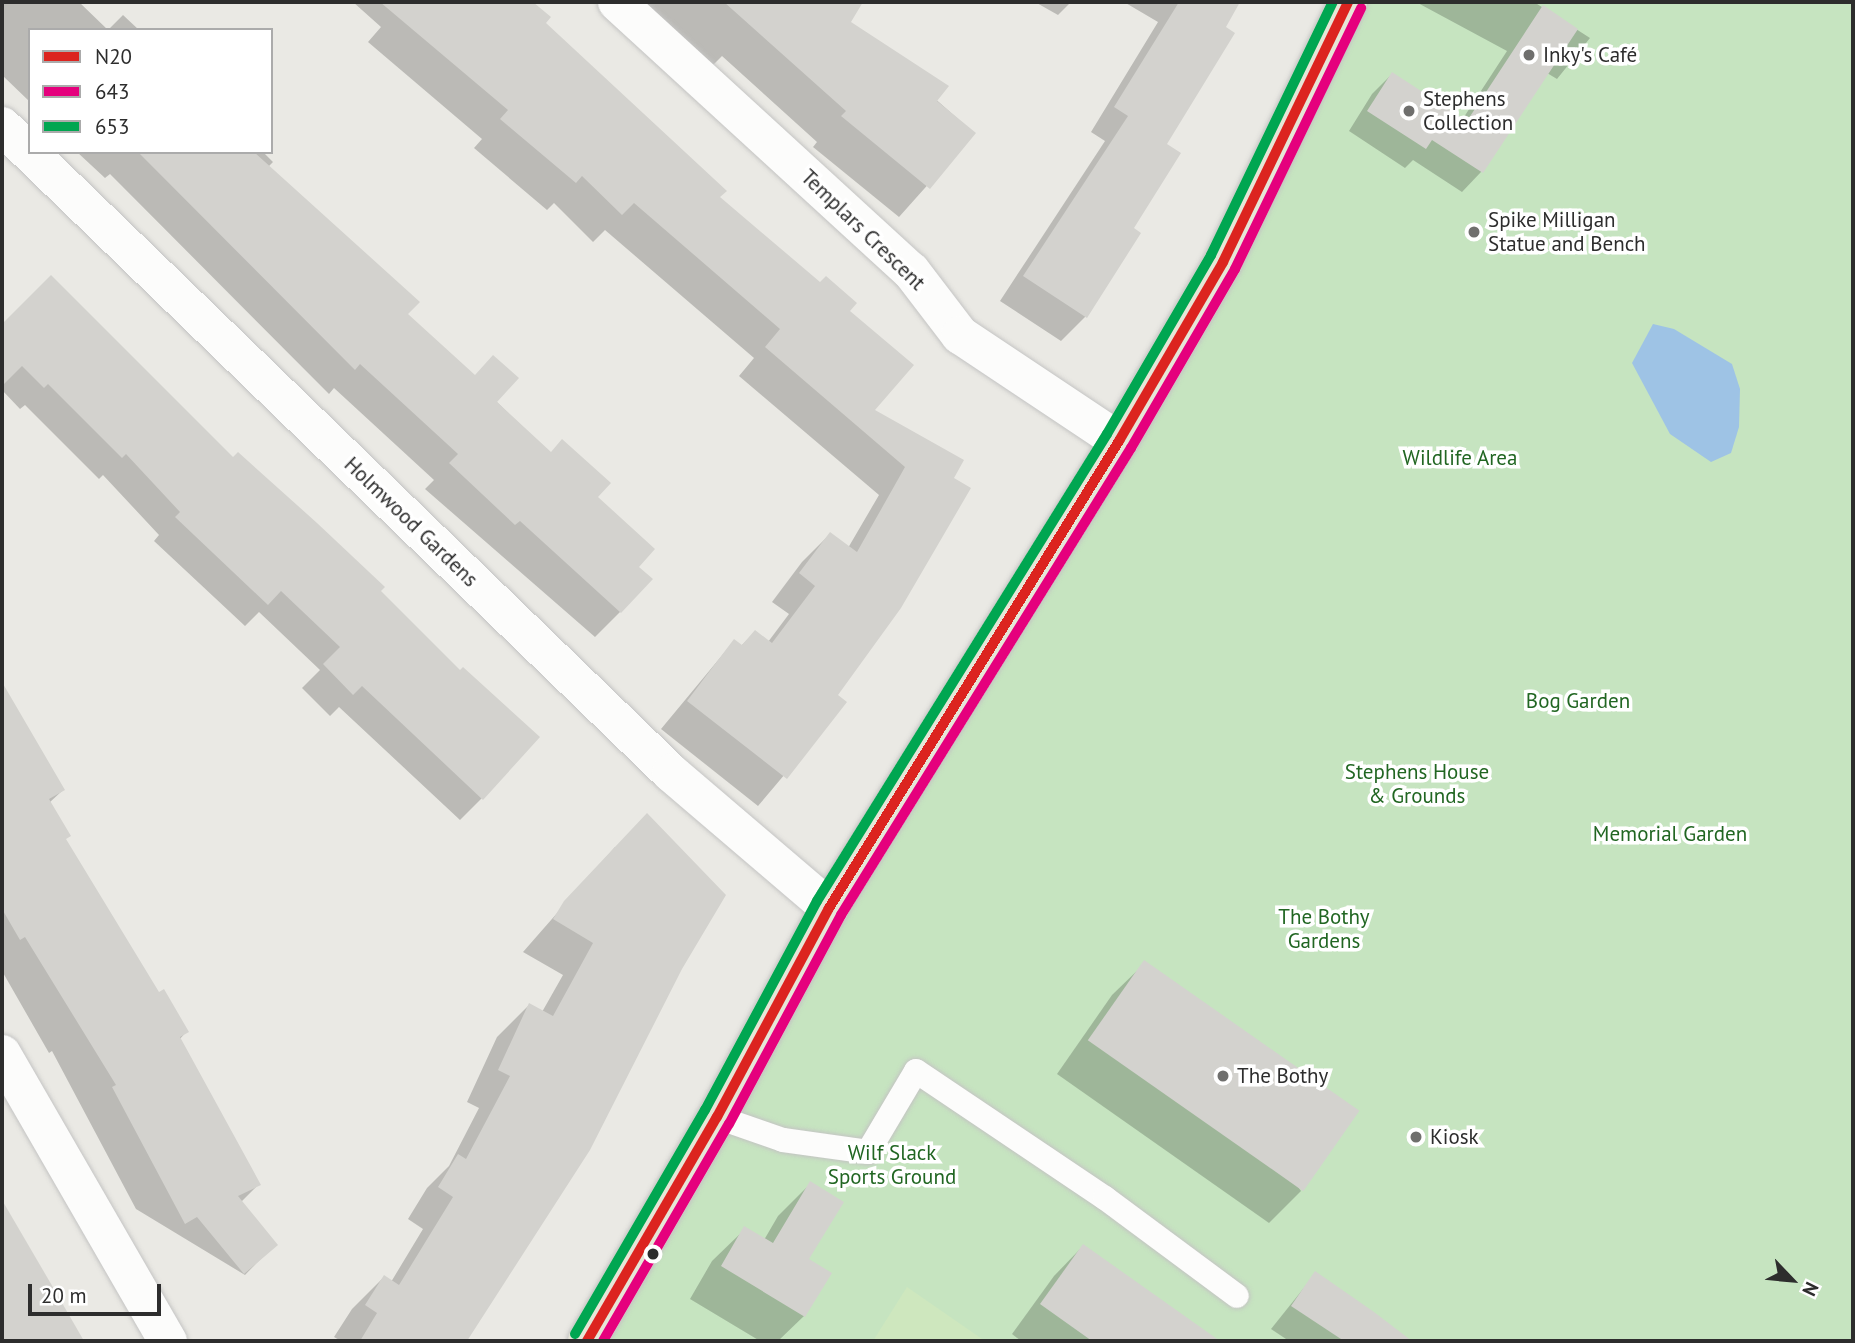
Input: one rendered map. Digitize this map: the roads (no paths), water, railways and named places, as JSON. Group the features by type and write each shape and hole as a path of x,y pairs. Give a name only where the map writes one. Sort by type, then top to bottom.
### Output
{"main road":[{"path":"587,1341 718,1117 829,908 1119,441 1223,262 1348,2"}],"street":[{"name":"Templars Crescent","path":"617,2 911,271 960,335 1119,441"},
{"name":"Holmwood Gardens","path":"2,126 28,151"},
{"name":"Holmwood Gardens","path":"31,154 671,773 829,908"},
{"path":"2,1054 168,1341"}],"lane":[{"path":"718,1117 782,1140 868,1152 916,1071 1105,1198 1237,1296"}],"water":[{"path":"1653,324 1674,329 1732,364 1740,389 1739,427 1731,453 1711,462 1670,434 1632,363"}],"place":[{"name":"Inky's Café","path":"1529,55"},
{"name":"Stephens Collection","path":"1409,111"},
{"name":"Spike Milligan Statue and Bench","path":"1474,232"},
{"name":"The Bothy","path":"1223,1076"},
{"name":"Kiosk","path":"1416,1137"}],"park label":[{"name":"Wildlife Area","path":"1460,458"},
{"name":"Bog Garden","path":"1578,701"},
{"name":"Stephens House & Grounds","path":"1417,784"},
{"name":"Memorial Garden","path":"1670,834"},
{"name":"The Bothy Gardens","path":"1324,929"},
{"name":"Wilf Slack Sports Ground","path":"892,1165"}]}
